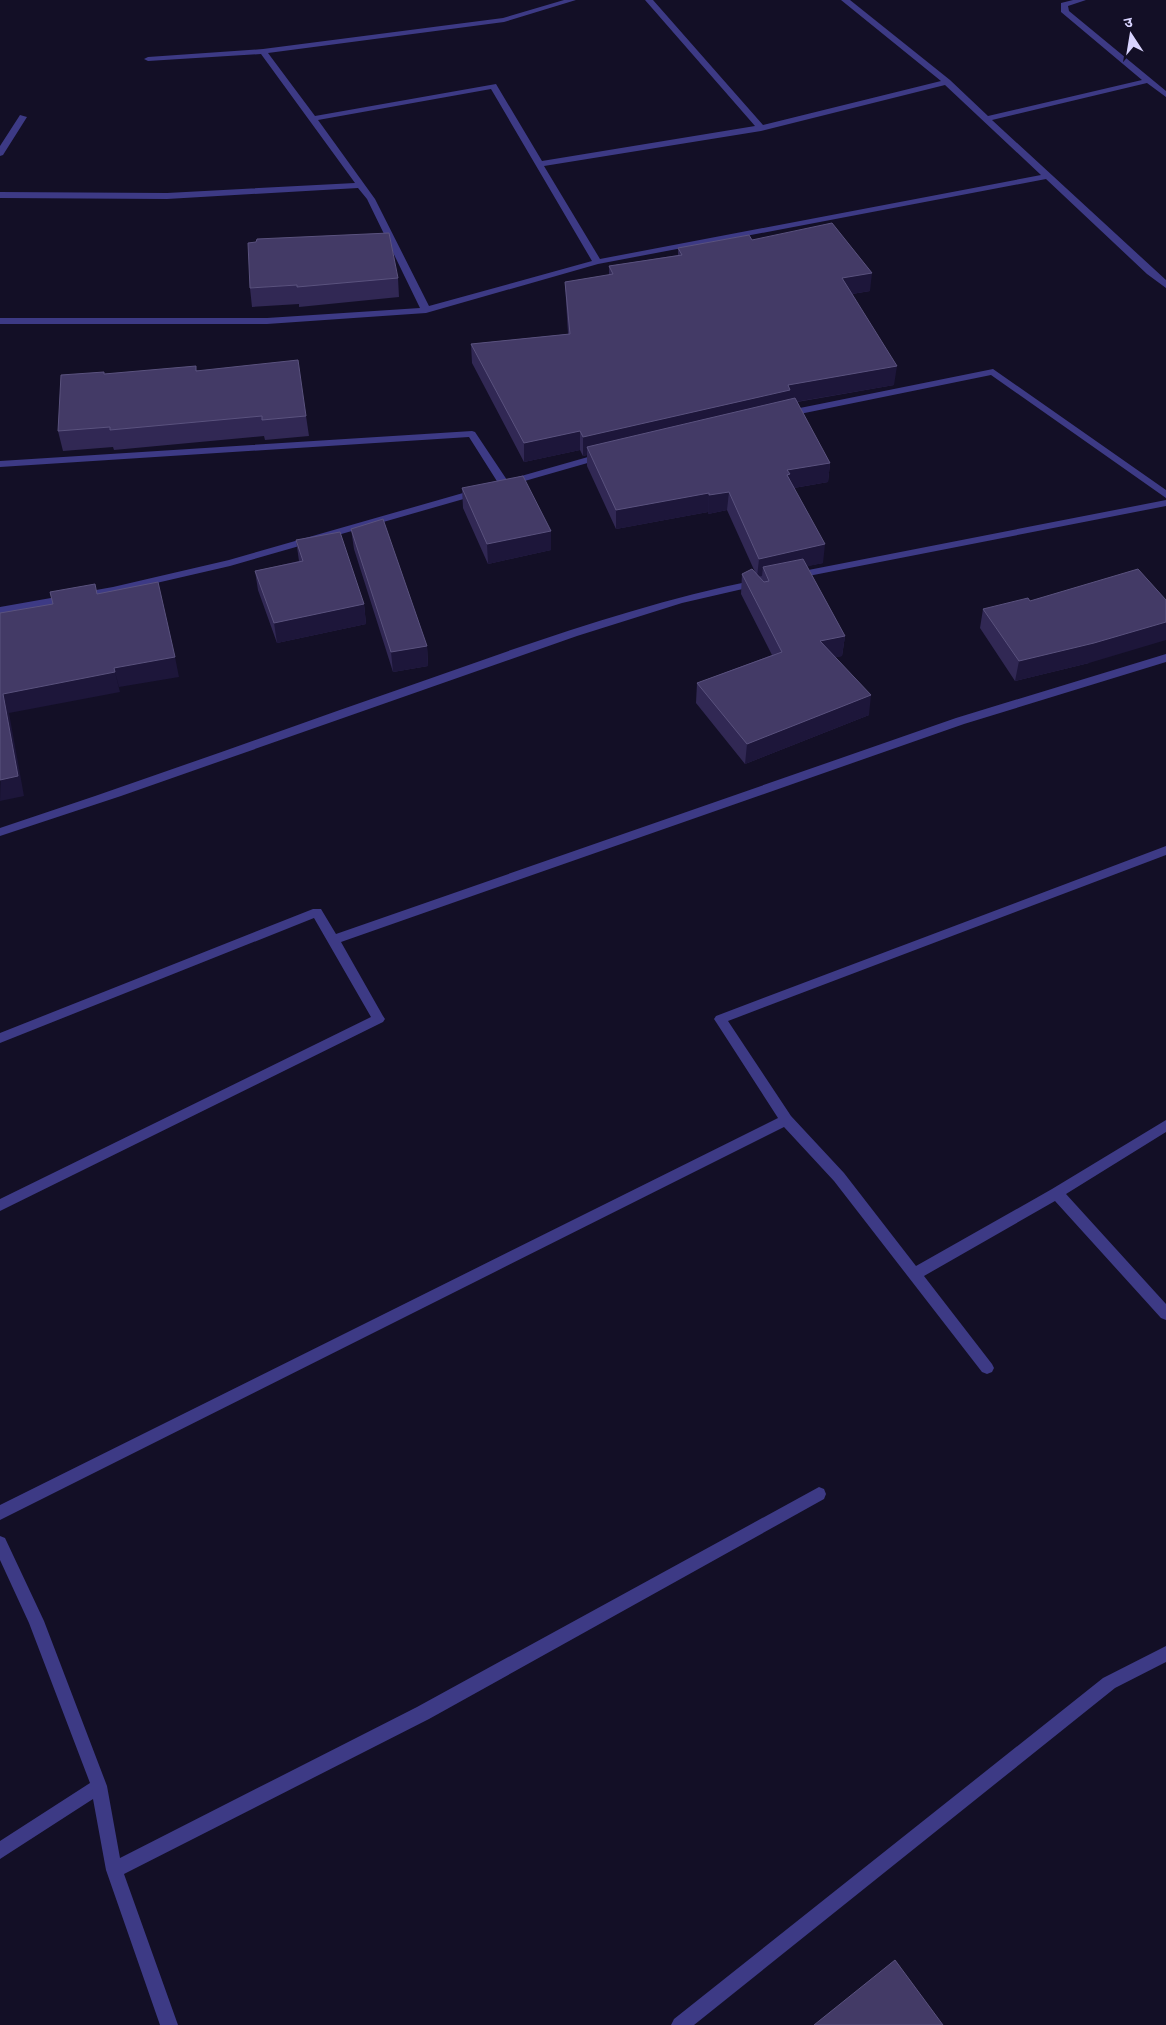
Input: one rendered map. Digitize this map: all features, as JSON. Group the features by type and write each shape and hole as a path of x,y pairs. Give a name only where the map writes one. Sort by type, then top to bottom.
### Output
{"street":[{"path":"148,60 263,51 504,20 572,0"},
{"path":"649,0 761,128"},
{"path":"845,0 947,82 1166,285"},
{"path":"1082,0 1064,5 1066,12 1147,81 1165,93"},
{"path":"263,51 371,199 426,310"},
{"path":"986,119 1147,81"},
{"path":"538,164 761,128 947,82"},
{"path":"312,119 493,86 597,262"},
{"path":"0,153 22,117"},
{"path":"0,321 267,321 426,310 597,262 1047,176"},
{"path":"0,195 167,196 360,185"},
{"path":"774,416 993,372 1166,495"},
{"path":"0,464 472,434 495,487"},
{"path":"0,611 113,590 230,563 567,465 614,454"},
{"path":"786,577 1166,503"},
{"path":"0,832 94,802 305,725 606,621 717,590 766,581"},
{"path":"334,940 960,720 1166,658"},
{"path":"987,1368 839,1177 786,1120 720,1018 1166,850"},
{"path":"0,1038 317,912 379,1019 0,1205"},
{"path":"0,1513 786,1120"},
{"path":"914,1274 1056,1193 1166,1125"},
{"path":"1056,1193 1166,1314"},
{"path":"114,1870 423,1713 819,1494"},
{"path":"0,1543 36,1622 99,1786 114,1870 169,2025"},
{"path":"680,2025 1109,1683 1166,1654"},
{"path":"0,1851 99,1786"}],"building":[{"path":"832,223 872,273 842,278 897,366 788,385 790,390 583,437 580,431 524,443 471,344 570,334 565,282 613,274 609,266 682,255 678,248 749,235 752,240"},
{"path":"389,233 398,278 297,287 297,285 250,288 248,243 256,242 257,239"},
{"path":"298,360 306,416 262,420 262,416 110,430 110,427 58,431 61,375 104,372 104,374 196,366 196,371"},
{"path":"795,398 830,463 787,470 790,474 787,475 825,544 759,559 729,492 709,495 709,493 616,510 587,447"},
{"path":"523,476 551,531 487,544 462,488"},
{"path":"383,519 427,646 391,652 351,529"},
{"path":"340,532 364,604 274,623 255,571 303,561 296,540"},
{"path":"803,559 845,636 820,641 871,695 747,744 697,683 782,652 742,574 752,569 764,582 769,581 763,567"},
{"path":"1138,569 1166,600 1166,622 1094,643 1019,661 983,609 1028,598 1030,601"},
{"path":"158,582 175,657 114,668 115,672 3,694 18,776 0,780 0,613 53,604 50,592 95,584 97,594"},
{"path":"895,1960 943,2025 814,2025"}]}
